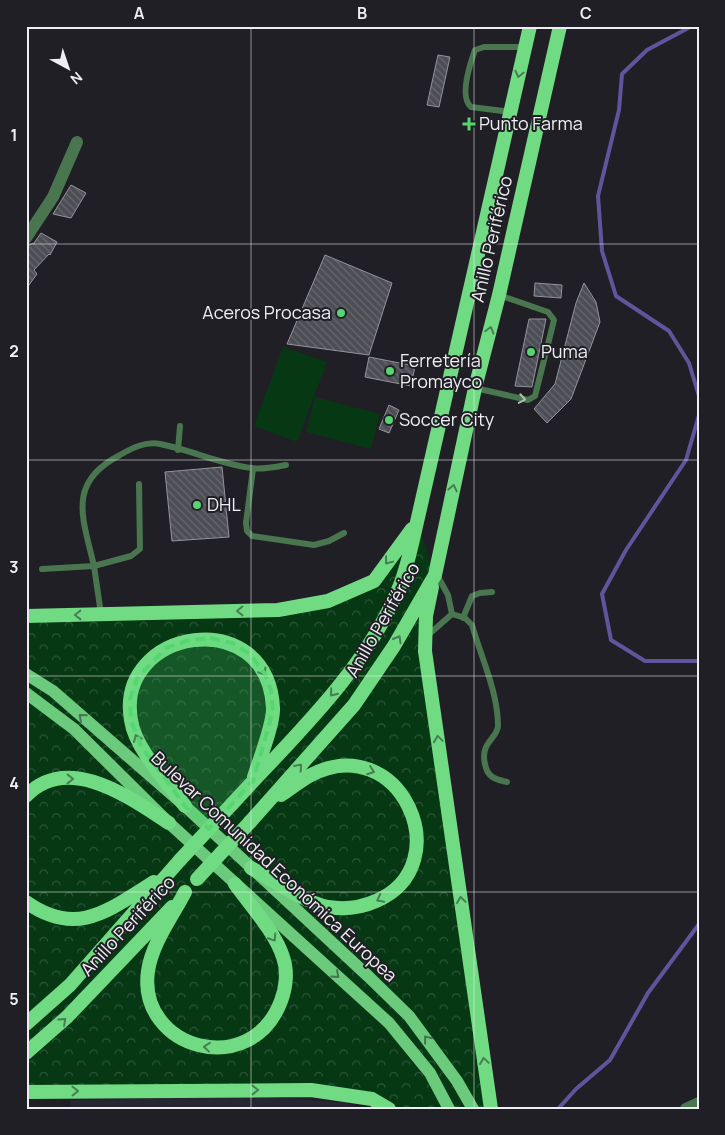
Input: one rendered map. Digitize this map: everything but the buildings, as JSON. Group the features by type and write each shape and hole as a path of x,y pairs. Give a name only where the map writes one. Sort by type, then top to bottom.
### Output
{"highway":[{"name":"Anillo Periférico","path":"26,1024 70,985 166,875 330,697 373,638 401,584 417,522 530,26"},
{"name":"Anillo Periférico","path":"26,1053 67,1017 185,892 264,807 354,704 394,646 435,574 475,388 499,295 560,26"},
{"path":"26,616 278,610 328,601 374,581 417,522"},
{"path":"435,574 426,616 425,651 491,1109"},
{"path":"185,806 141,746 130,721 130,699 137,678 150,660 166,648 186,641 210,638 232,644 250,653 265,674 274,710 253,781"},
{"path":"251,868 310,901 345,909 370,904 384,898 399,886 411,866 417,848 416,826 410,807 400,791 383,775 358,766 332,768 310,776 264,807"},
{"path":"26,796 35,787 63,778 89,780 125,795 169,823"},
{"path":"26,902 40,912 58,917 78,919 100,915 166,875"},
{"path":"185,892 154,949 148,972 149,992 155,1010 168,1029 184,1041 202,1048 222,1048 244,1043 263,1031 276,1014 284,994 286,973 283,957 274,939 234,884"},
{"path":"26,1092 311,1090 372,1099 389,1109"}],"main road":[{"name":"Bulevar Comunidad Económica Europea","path":"26,674 53,691 185,806 409,1016 457,1081 473,1109"},
{"name":"Bulevar Comunidad Económica Europea","path":"26,693 74,729 234,884 389,1023 430,1073 449,1109"}],"street":[{"path":"26,238 53,197 77,142"},
{"path":"686,1109 699,1103"}],"lane":[{"path":"511,112 472,107 468,104 466,94 472,58 475,50 484,47 526,47"},
{"path":"475,388 528,400 535,396 554,320 548,312 499,295"},
{"path":"178,450 180,426"},
{"path":"101,614 94,566 81,503 92,476 110,460 144,444 158,444 254,469 286,465"},
{"path":"254,469 246,523 247,531 252,536 314,544 329,541 344,533"},
{"path":"42,569 94,566 131,556 140,549 140,484"},
{"path":"435,574 448,595 452,614"},
{"path":"463,618 472,596 492,592"},
{"path":"452,614 463,618 472,625 493,691 498,729 486,745 485,766 496,780 507,782"},
{"path":"426,638 452,614"}],"highlighted area":[{"path":"210,638 232,643 249,653 265,674 271,690 273,711 253,781 209,829 185,806 141,746 131,721 130,699 137,678 166,648 186,641"}],"shaded area":[{"path":"274,1097 346,1103 361,1109 72,1109 70,1100"}],"green space":[{"path":"283,347 327,362 297,442 254,426"},
{"path":"315,397 380,414 371,449 306,432"},
{"path":"417,522 435,575 426,616 491,1109 389,1109 311,1090 26,1092 26,616 278,610 374,581"}],"waterway":[{"path":"692,26 647,50 622,74 619,110 598,196 602,251 616,296 669,331 689,363 699,396"},
{"path":"699,415 686,460 626,550 602,594 611,640 645,661 699,661"},
{"path":"558,1109 576,1089 610,1060 648,993 699,924"}],"place":[{"name":"Punto Farma","path":"469,124"},
{"name":"Aceros Procasa","path":"341,313"},
{"name":"Puma","path":"531,352"},
{"name":"Ferretería Promayco","path":"390,371"},
{"name":"Soccer City","path":"389,420"},
{"name":"DHL","path":"197,505"}]}
